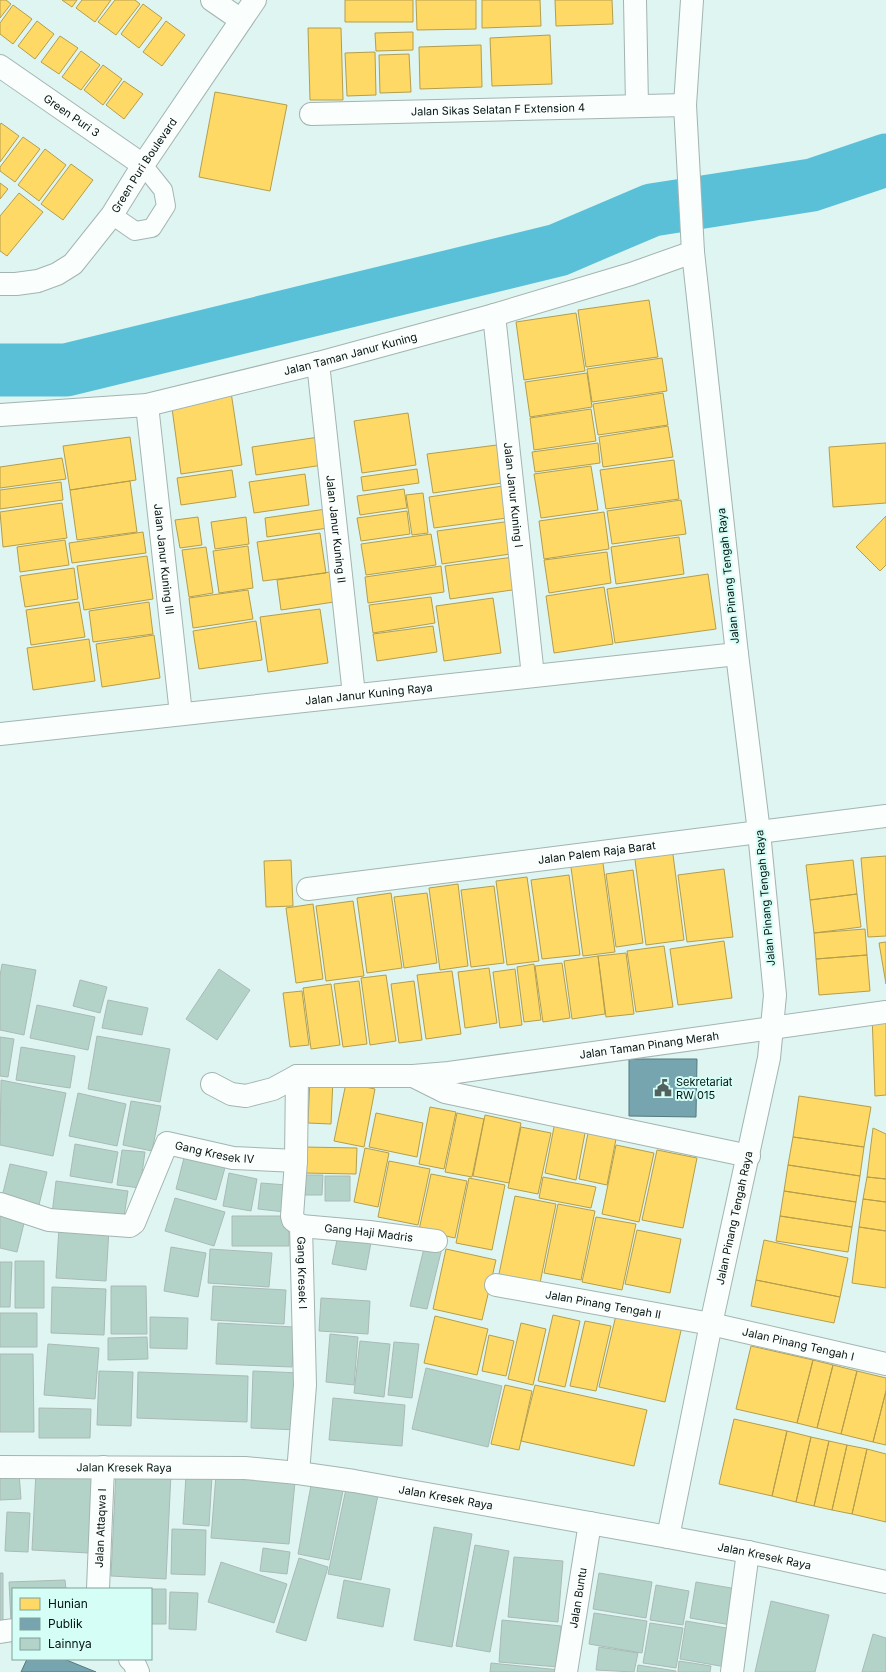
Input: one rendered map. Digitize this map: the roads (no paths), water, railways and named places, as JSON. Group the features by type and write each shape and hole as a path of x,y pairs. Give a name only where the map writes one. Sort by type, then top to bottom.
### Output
{"street":[{"path":"212,0 241,20"},
{"name":"Green Puri Boulevard","path":"0,284 16,284 38,281 57,274 73,264 112,215 143,165 255,0"},
{"path":"635,0 636,106"},
{"name":"Jalan Pinang Tengah Raya","path":"668,1537 711,1324 749,1156 769,1058 773,1028 774,995 759,832 737,654 693,243 685,104 692,0"},
{"name":"Green Puri 3","path":"0,66 143,165"},
{"name":"Jalan Sikas Selatan F Extension 4","path":"311,114 685,104"},
{"name":"Jalan Taman Janur Kuning","path":"0,415 147,405 318,363 494,315 631,274 693,243"},
{"name":"Jalan Janur Kuning I","path":"494,315 533,676"},
{"name":"Jalan Janur Kuning II","path":"318,363 354,695"},
{"name":"Jalan Janur Kuning III","path":"147,405 181,714"},
{"name":"Jalan Janur Kuning Raya","path":"0,734 737,654"},
{"name":"Jalan Palem Raja Barat","path":"308,889 886,816"},
{"name":"Jalan Taman Pinang Merah","path":"212,1084 231,1094 246,1096 273,1089 297,1076 413,1076 468,1070 886,1012"},
{"name":"Gang Kresek I","path":"297,1076 296,1161 292,1216 293,1220 301,1226 305,1385 298,1473"},
{"name":"Jalan Taman Pinang Merah","path":"413,1076 445,1092 749,1156"},
{"name":"Gang Kresek IV","path":"0,1204 49,1220 130,1226 134,1223 167,1143 233,1158 296,1161"},
{"name":"Gang Haji Madris","path":"301,1226 369,1232 436,1241"},
{"name":"Jalan Pinang Tengah II","path":"496,1285 711,1324"},
{"name":"Jalan Pinang Tengah I","path":"711,1324 886,1364"},
{"name":"Jalan Kresek Raya","path":"0,1467 245,1468 298,1473 354,1481 668,1537 748,1552 886,1582"},
{"name":"Jalan Attaqwa I","path":"98,1588 103,1467"},
{"name":"Jalan Buntu","path":"566,1672 590,1523"},
{"path":"732,1672 748,1552"},
{"path":"0,1632 12,1630"},
{"path":"131,1660 138,1672"}],"lane":[{"path":"112,215 135,231 152,228 166,206 163,190 143,165"}],"waterway":[{"path":"0,370 66,370 558,250 652,210 812,185 886,160"}],"place":[{"name":"Sekretariat RW 015","path":"663,1088"}]}
